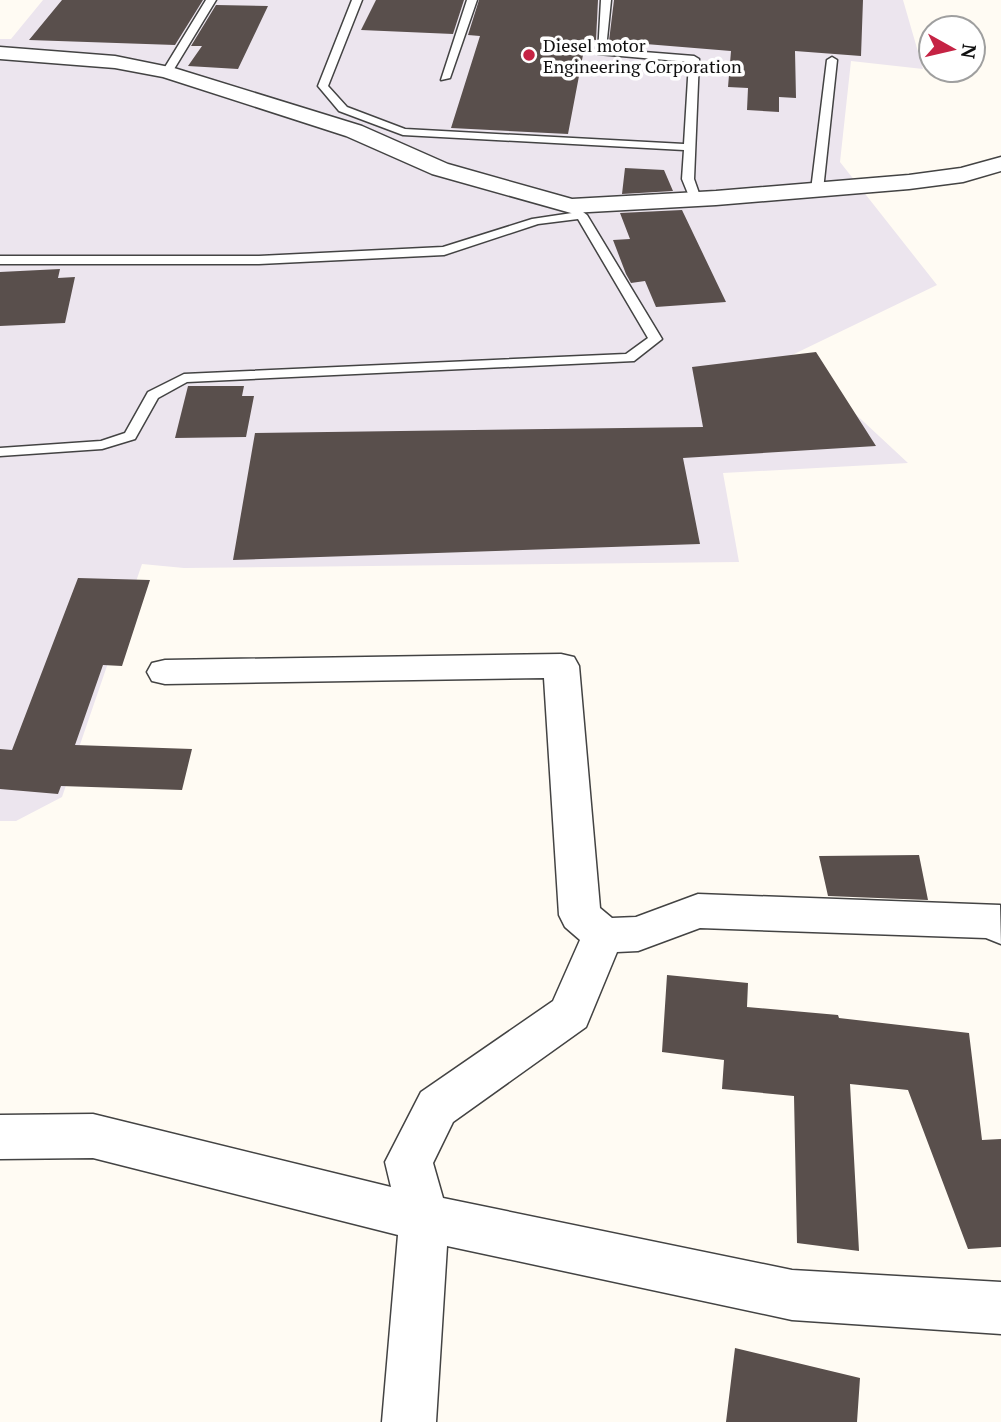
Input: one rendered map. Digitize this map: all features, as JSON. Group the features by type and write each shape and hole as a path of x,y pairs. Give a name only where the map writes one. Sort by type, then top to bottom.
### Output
{"street":[{"path":"0,52 115,62 167,72 355,131 440,169 576,211 936,179 1001,164"},
{"path":"165,672 561,666 580,915 603,935 638,934 698,911 1000,922 1001,927"},
{"path":"409,1422 424,1218 409,1163 437,1107 570,1014 603,935"},
{"path":"0,1137 93,1136 424,1218 792,1295 1001,1308"}],"lane":[{"path":"167,72 211,0"},
{"path":"357,0 324,86 344,109 403,132 688,147"},
{"path":"445,78 472,0"},
{"path":"606,0 601,52 694,59 688,179 695,199"},
{"path":"817,190 832,60"},
{"path":"0,260 246,260 444,251 576,211 655,339 629,358 184,378 153,394 130,436 102,445 0,452"}],"shaded area":[{"path":"43,0 903,0 917,48 917,68 851,61 840,162 937,285 792,355 908,463 723,473 739,562 184,568 142,564 62,797 16,821 0,821 0,39 11,39"}],"building":[{"path":"62,0 203,0 175,45 29,40"},
{"path":"376,0 464,0 453,34 361,30"},
{"name":"Diesel motor Engineering Corporation","path":"479,0 598,0 596,40 586,39 568,134 451,128 480,36 468,35"},
{"path":"614,0 863,0 861,56 795,51 796,98 779,97 779,112 747,110 748,88 728,87 731,51 609,41"},
{"path":"216,5 268,6 238,69 188,66 202,46 191,46"},
{"path":"625,168 664,170 673,191 622,194"},
{"path":"682,210 726,302 656,307 645,281 631,283 626,274 613,240 630,239 620,213"},
{"path":"60,269 58,278 75,277 65,323 0,326 0,272"},
{"path":"816,352 876,446 683,458 700,544 233,560 255,433 703,427 692,367"},
{"path":"188,386 244,386 242,396 254,396 246,437 175,438"},
{"path":"78,578 150,580 122,666 103,665 75,745 192,749 182,790 61,786 58,794 0,789 0,749 12,750"},
{"path":"919,855 928,900 828,896 819,856"},
{"path":"667,975 748,983 747,1007 838,1015 839,1018 969,1033 982,1140 1001,1139 1001,1247 968,1249 908,1090 850,1084 859,1251 797,1243 794,1096 722,1089 724,1060 662,1052"},
{"path":"735,1348 860,1378 857,1422 726,1422"}],"place":[{"name":"Diesel motor Engineering Corporation","path":"529,55"}]}
